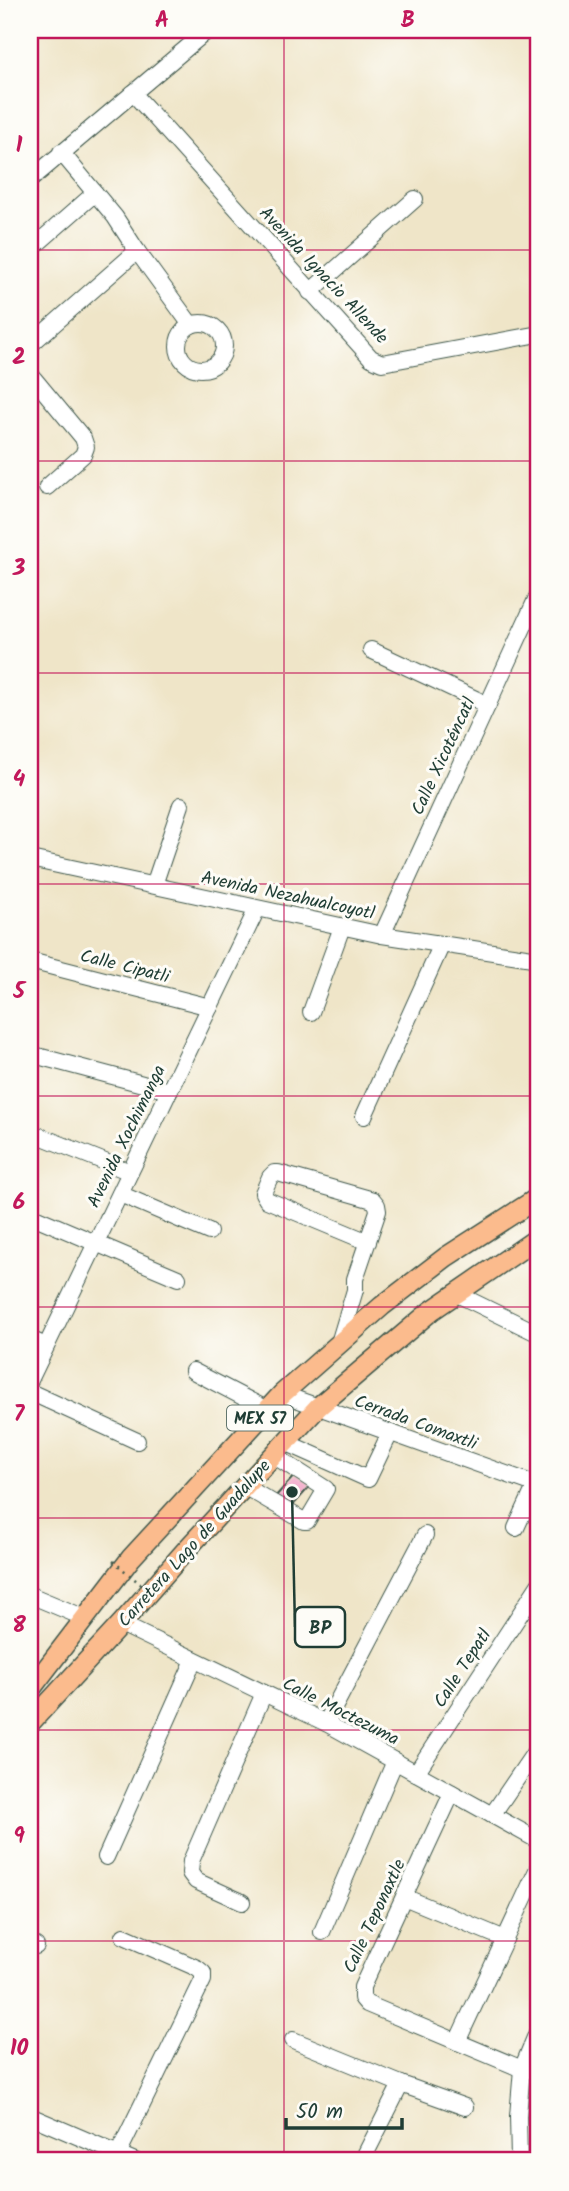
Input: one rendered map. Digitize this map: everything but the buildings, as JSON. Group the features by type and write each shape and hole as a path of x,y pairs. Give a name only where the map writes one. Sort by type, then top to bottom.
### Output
{"main road":[{"name":"Carretera Lago de Guadalupe","path":"30,1690 131,1558 282,1394 382,1306 446,1257 539,1197"},
{"name":"Carretera Lago de Guadalupe","path":"35,1718 317,1407 431,1311 539,1237"}],"street":[{"path":"30,180 208,30"},
{"name":"Avenida Ignacio Allende","path":"133,93 371,358 382,363 539,334"},
{"path":"61,152 115,216 191,325"},
{"path":"30,250 95,193"},
{"path":"310,292 415,199"},
{"path":"30,345 137,251"},
{"path":"30,374 83,438 86,447 83,455 47,487"},
{"name":"Calle Xicoténcatl","path":"382,935 539,593"},
{"path":"371,650 488,705"},
{"path":"154,885 181,805"},
{"name":"Avenida Nezahualcoyotl","path":"30,859 382,935 538,955"},
{"name":"Avenida Xochimanga","path":"30,1380 257,909"},
{"path":"310,1013 342,927"},
{"path":"364,1116 442,944"},
{"name":"Calle Cipatli","path":"30,961 210,1007"},
{"path":"30,1054 170,1091"},
{"path":"30,1132 130,1172"},
{"path":"340,1343 355,1290 355,1279 368,1242 378,1211 377,1205 373,1200 278,1173 270,1177 263,1193 267,1200 368,1242"},
{"path":"120,1194 209,1232"},
{"path":"30,1215 178,1278"},
{"path":"355,1290 382,1306"},
{"path":"457,1294 539,1334"},
{"path":"30,1339 46,1346"},
{"path":"192,1371 268,1410"},
{"path":"30,1392 137,1441"},
{"name":"Cerrada Comaxtli","path":"282,1394 538,1482 516,1528"},
{"path":"279,1449 368,1479 390,1433"},
{"path":"244,1486 307,1521 326,1489 279,1449"},
{"path":"326,1723 425,1535"},
{"name":"Calle Tepatl","path":"416,1773 539,1585"},
{"path":"30,1595 85,1618"},
{"name":"Calle Moctezuma","path":"121,1624 326,1723 539,1841"},
{"path":"106,1857 194,1660"},
{"path":"242,1902 196,1881 190,1873 191,1861 264,1693"},
{"name":"Carretera Lago de Guadalupe","path":"30,1734 35,1718"},
{"path":"492,1815 539,1746"},
{"path":"322,1932 395,1761"},
{"name":"Calle Teponaxtle","path":"452,1793 362,1987 362,1998 367,2004 522,2069"},
{"path":"457,2042 539,1866"},
{"path":"404,1897 505,1939"},
{"path":"118,2154 203,1980 203,1973 197,1968 124,1936"},
{"path":"519,2161 518,2116 522,2069 539,2028"},
{"path":"293,2040 465,2107"},
{"path":"362,2161 401,2084"},
{"path":"30,2116 135,2161"}],"path":[{"path":"113,1561 156,1597"}],"place":[{"name":"BP","path":"292,1492"}]}
